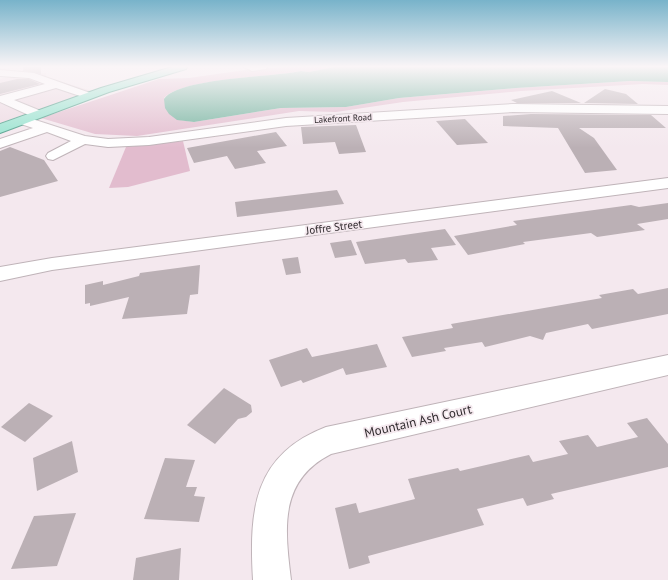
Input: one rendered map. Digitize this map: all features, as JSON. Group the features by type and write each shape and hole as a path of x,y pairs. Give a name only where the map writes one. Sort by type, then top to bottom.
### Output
{"main road":[{"path":"0,128 89,94"}],"street":[{"path":"2,100 23,94"},
{"path":"36,94 53,100 86,95"},
{"path":"2,100 37,114"},
{"name":"Lakefront Road","path":"23,120 83,140 108,143 150,141 286,122 471,110 513,108 668,110"},
{"path":"0,144 46,128"},
{"path":"53,156 83,140"},
{"path":"98,155 108,143"},
{"name":"Joffre Street","path":"0,274 52,264 668,183"},
{"name":"Mountain Ash Court","path":"272,580 269,545 272,502 285,473 306,451 326,441 668,365"}],"shaded area":[{"path":"0,94 83,94 0,123"},
{"path":"113,94 170,94 164,98 180,120 194,122 281,108 346,107 399,98 445,94 488,94 403,102 336,112 299,111 137,136 95,134 41,118"},
{"path":"170,94 445,94 399,98 346,107 281,108 194,122 177,120 169,114 165,108 164,99"},
{"path":"183,141 190,171 128,187 109,188 126,147"}],"building":[{"path":"538,94 559,94 581,103 517,103 511,100"},
{"path":"597,94 626,94 638,104 584,103"},
{"path":"531,114 651,115 666,128 579,128 594,138 617,170 585,173 558,128 503,126 503,116"},
{"path":"465,119 488,143 457,145 436,121"},
{"path":"356,125 366,152 339,154 335,142 303,144 301,127"},
{"path":"276,132 287,146 257,151 266,163 235,169 227,156 194,163 187,148"},
{"path":"10,147 44,160 58,181 0,197 0,151"},
{"path":"337,190 344,204 237,217 235,202"},
{"path":"668,203 668,219 637,224 645,230 597,237 591,233 523,242 525,244 468,255 454,236 517,225 513,221 631,205 639,207"},
{"path":"445,229 456,245 431,248 438,260 408,263 405,259 365,264 356,242"},
{"path":"351,240 357,255 335,258 330,243"},
{"path":"298,257 301,273 286,275 282,259"},
{"path":"200,265 198,294 190,295 187,314 122,319 129,297 90,306 90,303 85,304 85,285 103,281 103,285 139,276 140,273"},
{"path":"668,288 668,314 592,329 588,324 546,333 543,340 530,336 485,347 482,342 444,348 446,351 412,357 402,337 453,328 451,324 602,298 599,295 633,289 638,294"},
{"path":"377,344 387,367 346,375 343,368 303,383 301,380 281,387 269,360 307,348 312,357"},
{"path":"224,388 251,405 252,412 246,417 238,419 215,444 187,425"},
{"path":"29,403 53,416 25,442 1,427"},
{"path":"647,418 668,444 668,467 551,494 554,499 527,506 523,498 477,509 484,525 368,556 370,563 349,569 335,508 356,503 359,513 415,499 408,479 458,468 460,471 529,455 533,462 568,454 559,441 588,435 597,447 638,437 627,423"},
{"path":"72,441 78,472 37,491 33,458"},
{"path":"165,458 195,460 186,487 197,487 194,496 205,497 199,522 144,519"},
{"path":"76,513 57,566 11,569 34,516"},
{"path":"181,548 179,580 133,580 136,558"}]}
